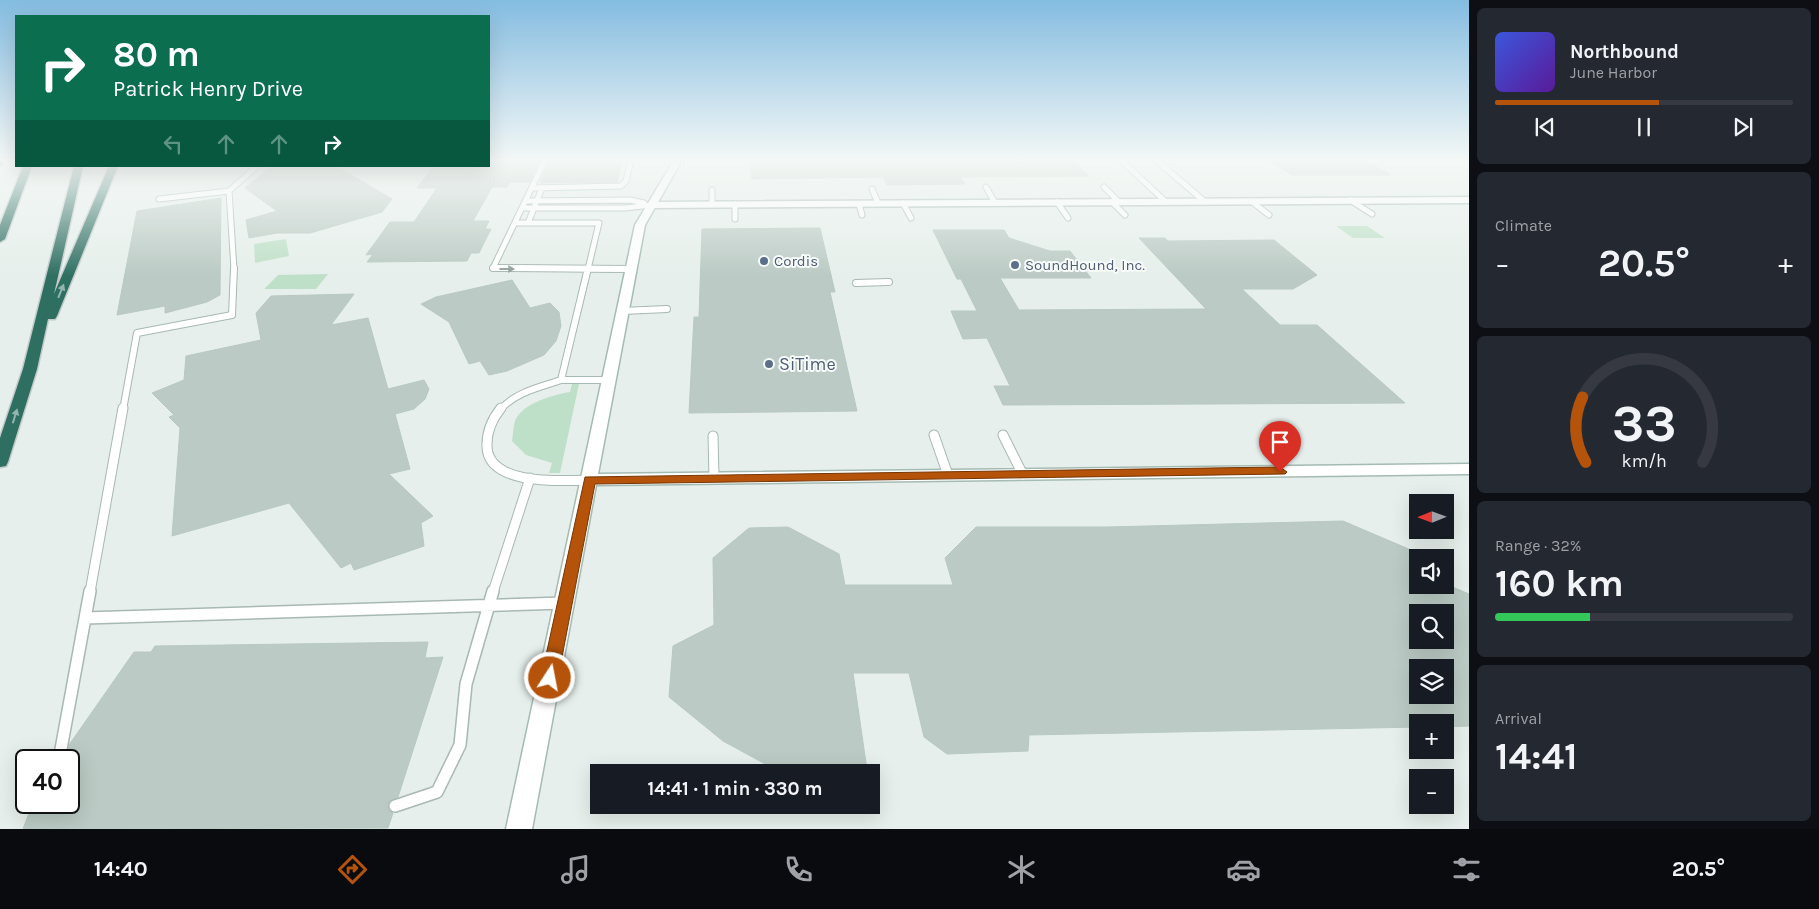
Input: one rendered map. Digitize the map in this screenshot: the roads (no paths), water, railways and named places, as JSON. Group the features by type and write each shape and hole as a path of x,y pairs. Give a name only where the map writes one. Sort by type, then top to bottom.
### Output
{"highway":[{"path":"0,239 15,199"},
{"path":"30,369 71,199"},
{"path":"0,462 30,369 74,257 100,199"}],"street":[{"path":"519,829 640,225 655,199"},
{"path":"651,205 1469,200"},
{"path":"590,480 1469,469"}],"lane":[{"path":"61,749 137,333 232,315 234,258 230,199"},
{"path":"712,199 712,204"},
{"path":"876,199 878,203"},
{"path":"992,199 995,203"},
{"path":"1113,199 1125,215"},
{"path":"1162,199 1166,202"},
{"path":"528,223 537,200"},
{"path":"631,269 493,268 526,201 630,200 651,205"},
{"path":"1350,200 1372,214"},
{"path":"1251,201 1269,215"},
{"path":"1057,202 1068,218"},
{"path":"903,203 911,218"},
{"path":"735,204 735,219"},
{"path":"859,204 862,215"},
{"path":"522,208 625,208 651,205"},
{"path":"515,223 600,223 561,380"},
{"path":"856,283 889,282"},
{"path":"622,311 667,309"},
{"path":"590,480 540,480 505,473 489,458 486,444 489,428 494,415 504,404 522,394 561,380 609,380"},
{"path":"934,435 948,476"},
{"path":"1003,435 1023,475"},
{"path":"712,436 714,478"},
{"path":"395,806 437,792 460,746 466,684 489,604 530,478"},
{"path":"85,618 565,603"}],"place":[{"name":"Cordis","path":"764,261"},
{"name":"SoundHound, Inc.","path":"1015,265"},
{"name":"SiTime","path":"769,364"}]}
